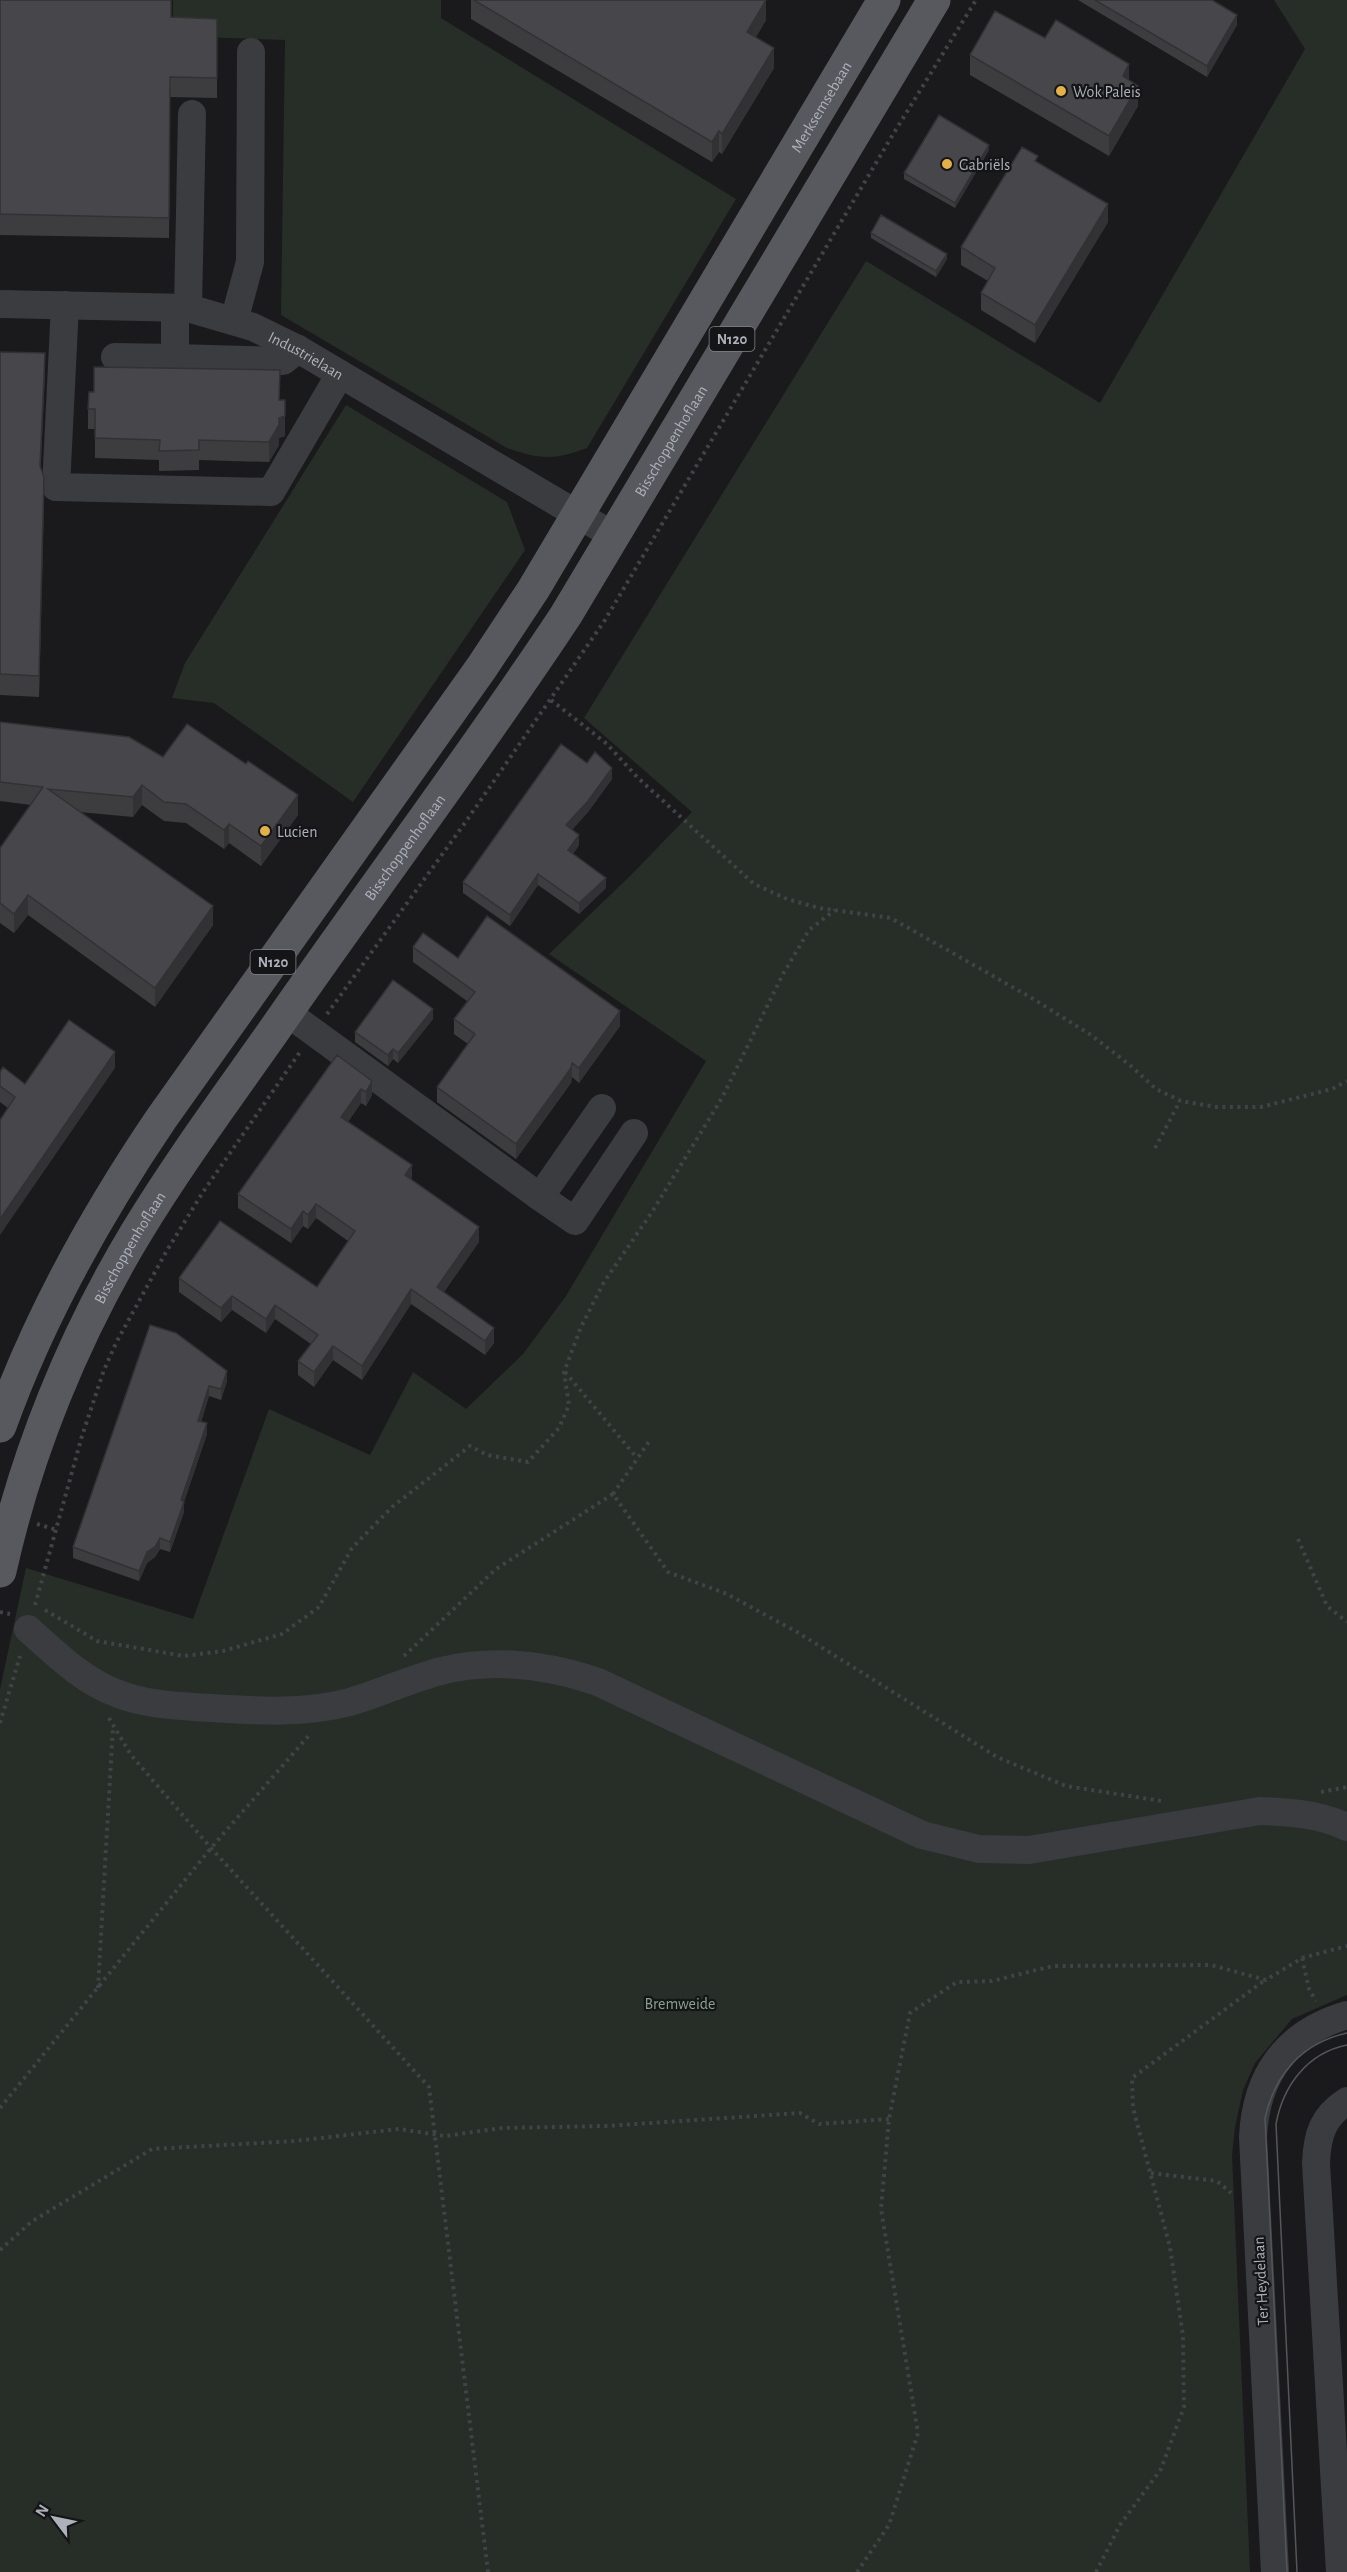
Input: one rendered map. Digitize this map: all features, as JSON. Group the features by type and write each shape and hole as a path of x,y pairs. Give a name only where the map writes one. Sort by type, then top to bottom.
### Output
{"main road":[{"name":"Merksemsebaan","path":"578,516 884,0"},
{"name":"Bisschoppenhoflaan","path":"2,1553 42,1431 78,1347 111,1278 163,1190 286,1012 504,707 566,615 934,0"},
{"name":"N120","path":"0,1426 55,1299 93,1227 131,1164 482,667 578,516"}],"street":[{"path":"234,321 250,262 251,52"},
{"path":"175,358 181,308 192,114"},
{"name":"Industrielaan","path":"0,304 181,308 234,321 298,349 614,536"},
{"path":"65,305 56,487 271,492 340,374"},
{"path":"115,357 283,361 298,349"},
{"path":"286,1012 575,1221 634,1133"},
{"path":"540,1197 603,1108"},
{"path":"31,1618 69,1665 97,1683 115,1693 135,1699 183,1706 278,1712 339,1704 464,1666 502,1664 554,1670 598,1682 922,1836 979,1849 1029,1850 1260,1811 1297,1812 1318,1816 1347,1827"},
{"name":"Ter Heydelaan","path":"1275,2572 1252,2137 1254,2117 1261,2087 1274,2066 1305,2034 1338,2018"},
{"path":"1340,2572 1316,2163 1319,2130 1335,2109 1347,2101"}],"path":[{"path":"0,1723 93,1400 104,1370 129,1319 203,1192 551,700 605,620 976,0"},
{"path":"551,700 607,744 638,777 754,884 787,899 835,910 891,918 1030,997 1091,1035 1156,1089 1181,1101 1217,1107 1261,1107 1332,1089 1347,1081"},
{"path":"31,1618 97,1641 184,1656 223,1650 282,1634 319,1606 352,1548 392,1507 470,1446 487,1455 528,1462 559,1428 569,1405 564,1372 581,1327 604,1282 652,1212 722,1098 787,967 809,930 835,910"},
{"path":"1155,1148 1181,1101"},
{"path":"564,1372 638,1458"},
{"path":"398,1662 496,1569 613,1494 650,1440"},
{"path":"613,1494 668,1572 727,1594 796,1632 997,1757 1066,1786 1171,1802"},
{"path":"1298,1539 1328,1606 1347,1622"},
{"path":"97,1683 113,1725 131,1755 210,1848 429,2087 488,2572"},
{"path":"0,2108 210,1848 339,1704"},
{"path":"98,1988 113,1725"},
{"path":"1314,1793 1347,1787"},
{"path":"1096,2572 1120,2525 1161,2469 1184,2407 1183,2336 1172,2258 1133,2108 1132,2078 1266,1980 1302,1958 1347,1946"},
{"path":"1302,1958 1309,1989 1338,2018"},
{"path":"858,2572 889,2525 918,2433 881,2209 890,2119 910,2013 957,1982 992,1981 1053,1966 1211,1965 1266,1980"},
{"path":"0,2250 31,2222 152,2149 295,2141 399,2128 445,2136 502,2128 606,2126 800,2113 819,2124 890,2119"},
{"path":"1150,2172 1217,2181 1240,2201 1256,2200"}],"green space":[{"path":"173,0 441,0 441,18 736,199 587,448 566,455 547,457 529,455 507,448 281,315 285,40 173,36"},
{"name":"Bremweide","path":"1274,0 1347,0 1347,1995 1292,2019 1255,2063 1243,2090 1235,2127 1232,2155 1250,2572 0,2572 0,1689 26,1568 193,1619 269,1409 370,1455 413,1372 466,1409 523,1354 566,1296 706,1061 549,954 692,812 584,718 866,261 1100,403 1305,49"},
{"path":"346,405 507,502 525,550 353,802 214,703 172,698 185,663"}],"building":[{"path":"0,0 171,0 171,17 217,19 217,78 170,77 169,218 0,214"},
{"path":"474,0 766,0 747,32 774,48 722,134 719,131 712,142"},
{"path":"1095,0 1212,0 1237,15 1207,66"},
{"name":"Wok Paleis","path":"995,11 1045,38 1056,20 1129,64 1123,76 1138,86 1109,136 970,55"},
{"name":"Gabriëls","path":"939,115 989,145 955,203 904,173"},
{"path":"1022,147 1038,156 1035,161 1108,204 1035,325 981,293 995,268 961,247"},
{"path":"881,215 947,254 936,271 871,233"},
{"path":"0,352 45,353 40,466 44,477 39,676 0,674"},
{"path":"94,367 280,370 279,400 285,400 285,416 279,418 279,425 269,442 199,440 199,450 159,451 160,440 95,438 95,409 88,409 89,392 94,392"},
{"path":"0,722 129,737 163,757 187,724 246,764 248,761 298,795 261,846 229,824 224,830 186,804 164,802 142,785 133,797 48,789 213,906 155,988 28,895 14,914 0,903 0,848 43,787 0,782"},
{"path":"561,744 587,763 595,752 612,768 588,801 566,825 579,835 568,850 606,878 579,903 538,874 510,915 463,882"},
{"path":"487,916 620,1011 579,1068 572,1063 571,1068 516,1144 437,1087 475,1034 454,1019 475,992 413,947 423,933 458,958"},
{"path":"393,980 433,1009 398,1053 393,1049 388,1055 355,1032"},
{"path":"69,1020 115,1052 0,1219 0,1120 15,1097 0,1086 0,1072 3,1067 25,1084"},
{"path":"337,1055 372,1081 366,1092 361,1089 341,1117 412,1165 405,1175 479,1227 437,1287 494,1328 485,1341 411,1289 362,1366 333,1346 314,1372 298,1361 318,1335 275,1305 266,1319 232,1296 221,1308 179,1278 220,1221 317,1287 355,1231 316,1204 308,1215 303,1211 291,1229 238,1194"},
{"path":"150,1325 176,1333 227,1371 221,1389 209,1386 198,1421 207,1423 181,1500 184,1502 170,1542 160,1538 155,1547 147,1552 139,1571 73,1547"}],"tram line":[{"path":"1287,2572 1265,2118 1283,2074 1293,2063 1317,2044 1347,2033"},
{"path":"1297,2572 1276,2124 1284,2097 1299,2073 1320,2055 1347,2045"}],"place":[{"name":"Wok Paleis","path":"1061,91"},
{"name":"Gabriëls","path":"947,164"},
{"name":"Lucien","path":"265,831"}]}
